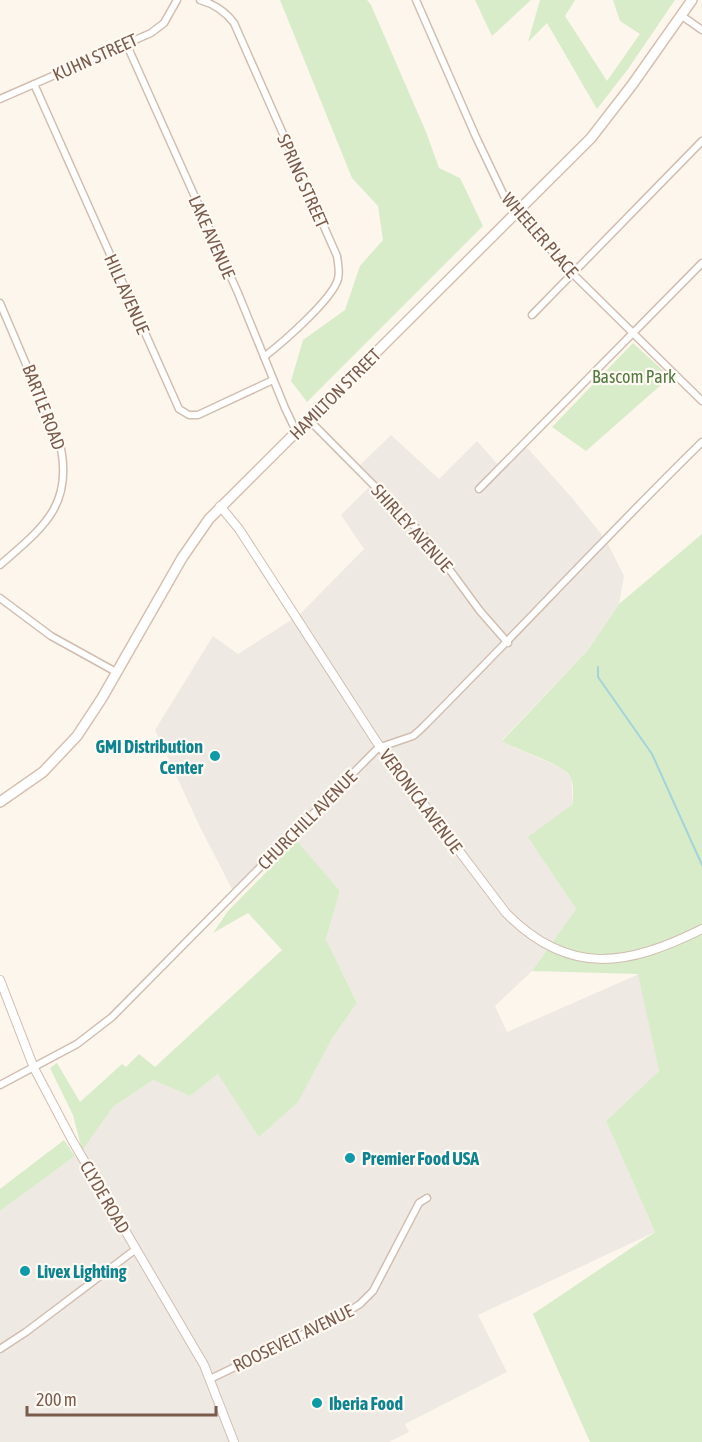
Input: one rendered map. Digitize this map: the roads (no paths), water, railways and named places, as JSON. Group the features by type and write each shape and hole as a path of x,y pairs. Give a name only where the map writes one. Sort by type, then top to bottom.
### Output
{"main road":[{"name":"HAMILTON STREET","path":"0,802 43,772 88,721 182,558 220,506 517,214 591,138 632,86 692,0"}],"street":[{"name":"KUHN STREET","path":"0,99 151,33 164,23 177,0"},
{"name":"SPRING STREET","path":"200,0 224,11 234,23 337,256 340,268 338,280 331,292 264,357"},
{"name":"WHEELER PLACE","path":"416,0 500,190 517,214 572,273 702,401"},
{"path":"682,16 702,30"},
{"name":"LAKE AVENUE","path":"126,43 238,293 296,431"},
{"name":"HILL AVENUE","path":"34,84 179,409 189,415 198,415 273,380"},
{"path":"532,315 702,141"},
{"path":"478,489 702,263"},
{"name":"BARTLE ROAD","path":"0,303 60,444 64,468 59,499 51,516 42,528 0,565"},
{"name":"SHIRLEY AVENUE","path":"309,420 427,540 480,611 508,643"},
{"name":"CHURCHILL AVENUE","path":"0,1085 82,1041 112,1017 380,747 413,736 420,730 508,643 588,557 702,442"},
{"name":"VERONICA AVENUE","path":"220,506 239,529 380,747 506,913 521,929 544,944 572,954 599,959 615,959 646,953 702,928"},
{"path":"1,600 51,636 117,672"},
{"name":"CLYDE ROAD","path":"0,980 34,1068 72,1140 210,1379 234,1442"},
{"name":"ROOSEVELT AVENUE","path":"210,1379 343,1315 360,1304 373,1291 419,1203 427,1198"},
{"path":"0,1349 136,1250"}],"waterway":[{"path":"598,667 598,677 652,754 702,865"}],"place":[{"name":"GMI Distribution Center","path":"215,756"},
{"name":"Premier Food USA","path":"350,1158"},
{"name":"Livex Lighting","path":"25,1271"},
{"name":"Iberia Food","path":"317,1403"}],"park label":[{"name":"Bascom Park","path":"634,376"}]}
